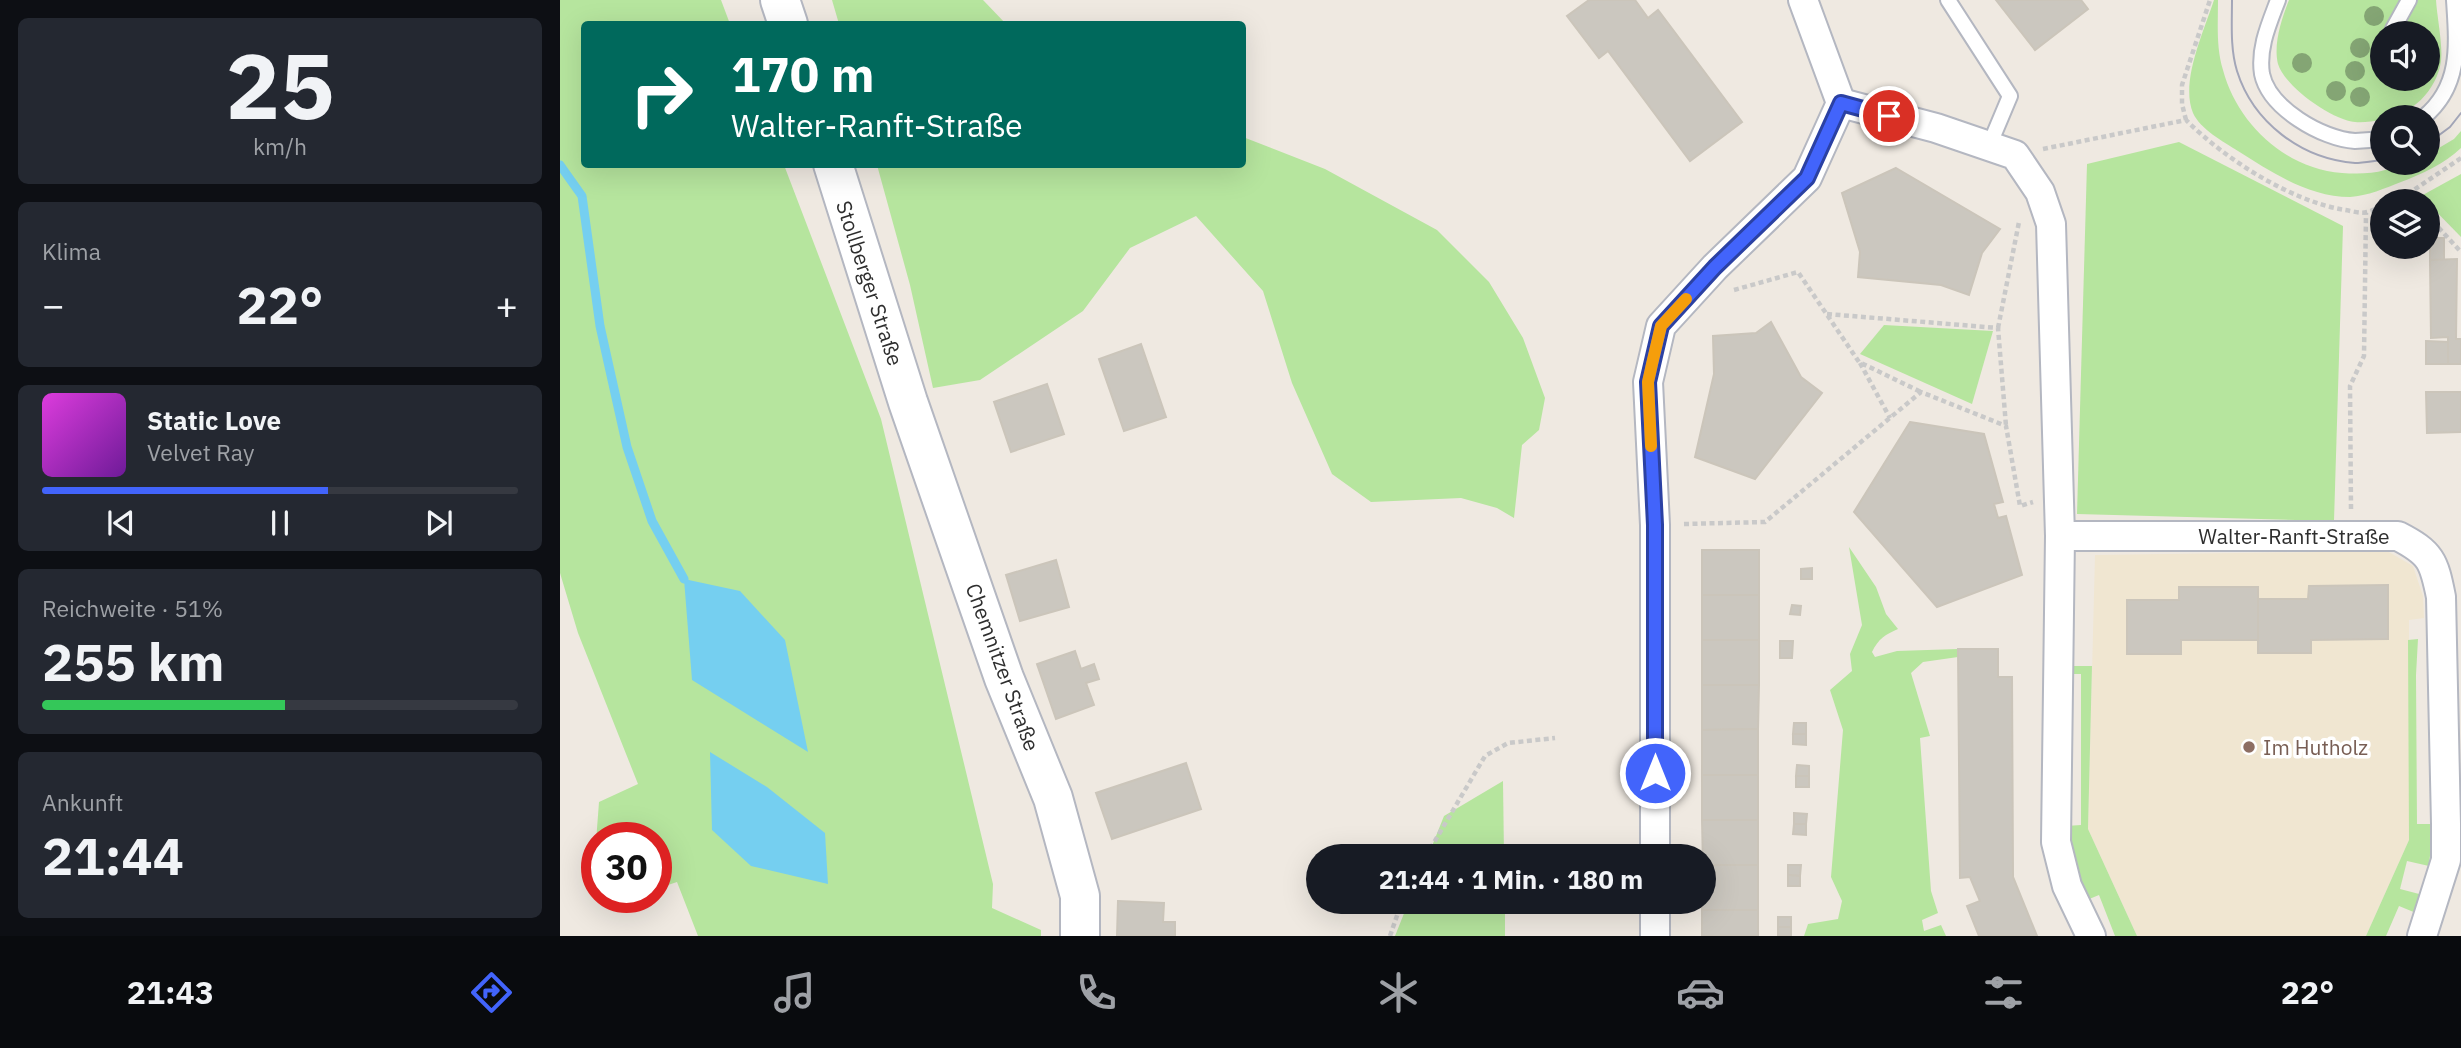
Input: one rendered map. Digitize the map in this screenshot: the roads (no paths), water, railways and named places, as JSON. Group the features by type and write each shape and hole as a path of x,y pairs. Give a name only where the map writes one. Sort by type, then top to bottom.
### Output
{"main road":[{"path":"780,0 787,21"},
{"name":"Stollberger Straße","path":"833,168 908,402"},
{"name":"Chemnitzer Straße","path":"908,402 1004,678 1053,797 1080,896 1080,936"}],"street":[{"path":"1655,844 1655,525 1648,382 1661,326 1715,267 1807,178 1841,103 1803,0"},
{"path":"1841,103 1936,128 2002,151 2040,192 2051,224 2060,536 2056,842 2067,886 2091,936"},
{"name":"Walter-Ranft-Straße","path":"2060,536 2398,536 2421,548 2435,568 2441,597 2446,860 2422,936"},
{"path":"1655,914 1655,936"}],"lane":[{"path":"1948,0 2010,96 2002,151"},
{"path":"2278,0 2262,45 2262,74 2269,91 2283,107 2322,133 2354,141 2370,139"},
{"path":"2397,21 2409,0"},
{"path":"2436,105 2446,95 2455,71 2454,0"}],"water":[{"path":"684,579 740,591 785,640 808,752 692,680"},
{"path":"710,752 767,787 825,833 828,884 751,866 712,830"}],"waterway":[{"path":"560,165 582,196 600,326 627,447 652,521 684,579"}],"tram line":[{"path":"2232,0 2232,44 2237,71 2244,89 2267,121 2298,146 2316,154 2355,163 2370,161"},
{"path":"2440,134 2461,113"}],"place":[{"name":"Im Hutholz","path":"2249,747"}]}
